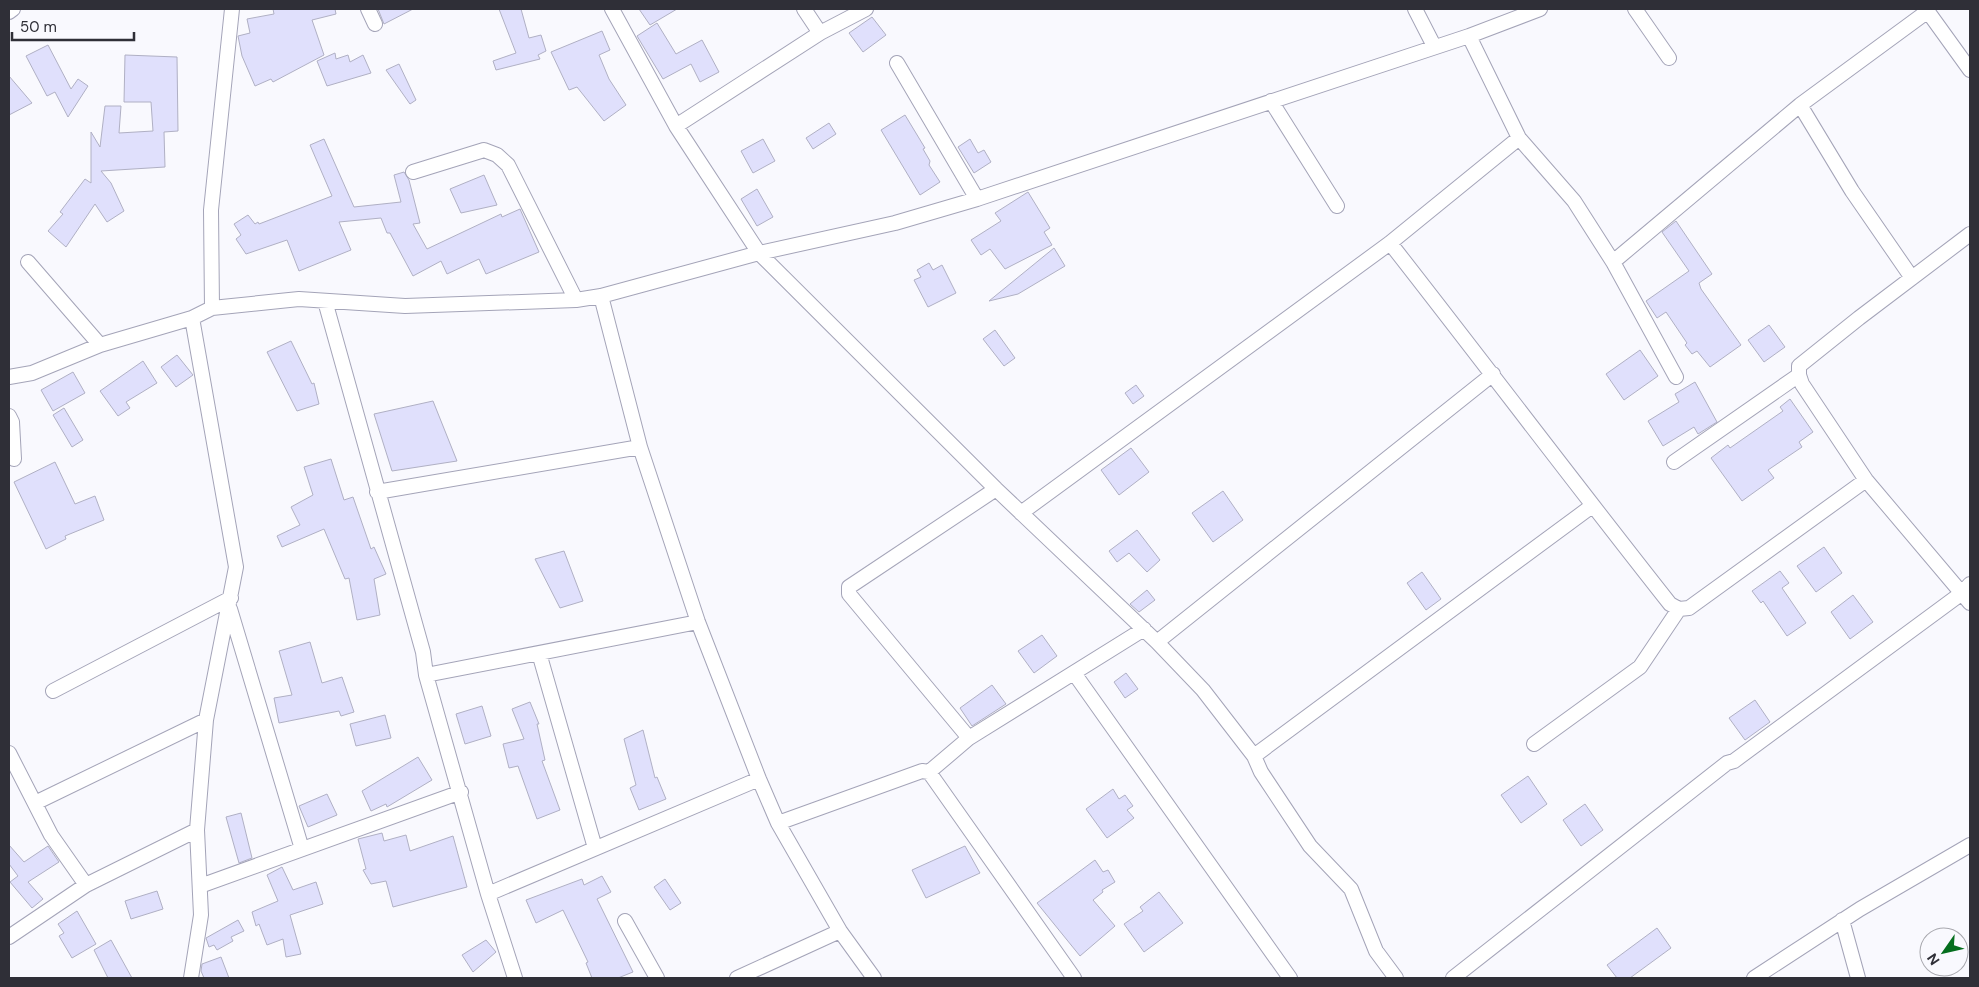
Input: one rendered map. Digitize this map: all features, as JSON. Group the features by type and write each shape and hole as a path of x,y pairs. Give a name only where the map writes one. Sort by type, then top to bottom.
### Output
{"street":[{"path":"9,12 13,9"},
{"path":"212,308 211,210 232,9"},
{"path":"368,9 375,24"},
{"path":"612,9 676,126 759,253 996,489 1144,629 1204,690 1254,756 1262,772 1310,846 1351,889 1376,951 1396,978"},
{"path":"804,9 820,33"},
{"path":"676,126 820,33 866,9"},
{"path":"1415,9 1434,46"},
{"path":"9,377 32,373 100,345 192,318 212,308 272,300 299,299 405,306 576,300 601,296 759,253 895,223 977,199 1434,46 1469,36 1540,9"},
{"path":"1635,9 1669,58"},
{"path":"1613,262 1800,105 1927,10 1970,70"},
{"path":"1469,36 1519,138 1574,202 1613,262 1676,377"},
{"path":"897,63 977,199"},
{"path":"1271,101 1337,206"},
{"path":"1800,105 1852,191 1912,278"},
{"path":"1021,512 1390,243 1519,138"},
{"path":"413,172 484,150 497,155 508,165 576,300"},
{"path":"1453,978 1727,763 1734,761 1967,593 1866,480 1802,384 1799,366 1970,234"},
{"path":"1390,243 1493,374 1592,506 1670,604 1679,609 1689,608 1866,480"},
{"path":"28,262 100,345"},
{"path":"601,296 640,447 698,622 759,779 778,823 840,930 874,978"},
{"path":"325,301 423,652 426,675 461,792 488,894 515,978"},
{"path":"191,978 201,915 197,830 206,720 236,567 192,318"},
{"path":"1157,642 1493,374"},
{"path":"1674,462 1799,375"},
{"path":"9,416 12,422 14,459"},
{"path":"377,492 640,447"},
{"path":"969,738 849,594 849,587 996,489"},
{"path":"1254,756 1592,506"},
{"path":"53,691 230,602"},
{"path":"230,602 302,850"},
{"path":"1534,744 1640,667 1679,609"},
{"path":"426,675 698,622"},
{"path":"929,772 969,738 1144,629"},
{"path":"539,653 595,848"},
{"path":"1074,673 1290,978"},
{"path":"35,803 206,720"},
{"path":"9,753 51,835 86,886"},
{"path":"778,823 922,771 929,772 1074,978"},
{"path":"488,894 759,779"},
{"path":"200,886 461,792"},
{"path":"9,937 86,886 197,830"},
{"path":"1754,978 1842,920 1970,846"},
{"path":"1842,920 1858,978"},
{"path":"624,921 657,978"},
{"path":"737,978 840,930"}],"building":[{"path":"273,9 335,9 336,14 312,20 324,55 273,82 271,79 255,86 242,56 238,36 250,33 247,19 274,14"},
{"path":"378,9 413,9 384,24"},
{"path":"499,9 521,9 529,38 541,35 546,51 538,55 540,59 496,70 493,61 516,53"},
{"path":"639,9 677,9 650,25"},
{"path":"872,17 886,35 863,52 849,33"},
{"path":"657,23 676,54 702,40 719,72 700,82 691,64 663,79 637,36"},
{"path":"602,31 610,50 599,55 609,79 626,105 604,121 577,87 569,90 551,52"},
{"path":"48,45 71,89 78,79 88,86 68,117 55,92 47,96 26,56"},
{"path":"335,53 336,59 348,55 350,62 363,55 371,73 327,86 317,61"},
{"path":"125,55 177,57 178,131 164,132 165,167 101,171 111,183 124,211 107,222 95,204 66,247 48,231 63,214 60,212 85,179 91,183 91,132 100,147 105,106 121,106 119,133 153,131 151,102 124,102"},
{"path":"399,64 416,100 410,104 386,70"},
{"path":"9,76 32,103 9,115"},
{"path":"905,115 925,148 923,149 930,161 929,165 940,182 920,195 881,130"},
{"path":"829,123 836,134 813,149 806,138"},
{"path":"324,139 354,207 401,202 394,175 404,172 409,180 420,223 413,224 427,249 501,214 502,217 520,209 539,252 486,274 479,259 447,274 441,261 413,276 390,233 387,233 381,218 339,222 351,250 299,271 287,240 246,254 236,239 241,235 234,224 248,215 255,224 258,222 259,224 332,196 310,145"},
{"path":"763,139 775,161 753,173 741,151"},
{"path":"970,139 978,153 984,150 991,162 974,173 958,147"},
{"path":"484,175 497,205 461,213 450,189"},
{"path":"757,189 773,217 757,226 741,199"},
{"path":"1028,192 1050,228 1044,232 1052,245 1005,269 990,249 981,255 971,240 1001,221 995,213"},
{"path":"1676,221 1712,274 1699,283 1701,289 1741,345 1710,367 1697,351 1692,354 1685,345 1687,343 1666,312 1657,318 1646,301 1689,271 1662,232"},
{"path":"1054,248 1065,266 1018,294 989,301"},
{"path":"929,263 933,270 942,265 956,293 928,307 914,280 921,277 917,270"},
{"path":"1769,325 1785,347 1764,362 1748,340"},
{"path":"995,330 1015,358 1004,366 983,339"},
{"path":"291,341 312,384 314,383 319,404 297,411 267,352"},
{"path":"1640,350 1658,376 1624,400 1606,374"},
{"path":"177,355 193,375 176,387 161,367"},
{"path":"143,361 157,383 126,402 130,408 118,416 100,391"},
{"path":"73,372 85,393 53,411 41,390"},
{"path":"1695,382 1717,422 1698,434 1694,427 1663,446 1648,421 1679,402 1675,394"},
{"path":"1136,385 1144,396 1133,404 1125,393"},
{"path":"1790,399 1813,432 1799,442 1802,447 1768,470 1774,478 1742,501 1711,458 1728,445 1730,448 1783,411 1780,407"},
{"path":"433,401 457,461 392,471 374,414"},
{"path":"64,408 83,440 72,447 53,415"},
{"path":"1131,448 1149,472 1119,495 1101,470"},
{"path":"331,459 344,500 353,497 371,549 374,547 386,574 374,579 380,615 357,620 349,578 345,579 324,529 282,547 277,536 300,525 291,507 313,495 304,467"},
{"path":"55,462 75,504 95,496 104,520 65,536 66,539 46,549 14,482"},
{"path":"1223,491 1243,520 1213,542 1192,513"},
{"path":"1137,530 1160,560 1147,572 1129,553 1117,562 1109,551"},
{"path":"1824,547 1842,573 1816,592 1797,566"},
{"path":"564,551 583,601 560,608 535,559"},
{"path":"1780,571 1789,583 1782,588 1806,623 1787,636 1763,601 1761,603 1752,591"},
{"path":"1422,572 1441,599 1426,610 1407,583"},
{"path":"1147,590 1155,600 1139,612 1130,604"},
{"path":"1853,595 1873,622 1850,639 1831,612"},
{"path":"1042,635 1057,656 1034,673 1018,651"},
{"path":"310,642 322,683 342,677 354,712 341,716 339,711 279,723 274,698 292,695 279,651"},
{"path":"1126,673 1138,689 1125,698 1114,682"},
{"path":"992,685 1006,704 972,726 960,708"},
{"path":"1755,700 1770,722 1745,740 1729,718"},
{"path":"530,702 539,724 537,724 545,760 542,761 560,810 537,819 518,766 509,768 503,744 524,739 512,709"},
{"path":"482,706 491,736 465,744 456,714"},
{"path":"385,715 391,738 356,746 350,724"},
{"path":"643,730 655,778 657,777 666,799 639,810 630,788 636,785 624,739"},
{"path":"418,757 432,780 387,807 386,804 371,811 362,791"},
{"path":"1528,776 1547,804 1521,823 1501,795"},
{"path":"1113,789 1119,799 1125,795 1133,806 1127,810 1134,818 1107,838 1086,809"},
{"path":"327,794 337,815 308,827 299,806"},
{"path":"1585,804 1603,830 1581,846 1563,820"},
{"path":"241,813 252,858 239,863 226,817"},
{"path":"382,833 384,841 406,835 410,851 453,836 467,887 393,907 386,881 371,884 363,870 366,869 358,839"},
{"path":"9,845 24,862 48,846 59,862 28,882 43,899 32,908 10,882 18,876 9,864"},
{"path":"965,846 980,873 926,898 912,870"},
{"path":"1095,860 1103,872 1108,870 1115,882 1102,890 1103,892 1093,900 1115,926 1080,956 1037,903"},
{"path":"282,867 293,890 316,882 323,904 290,915 301,954 286,957 283,939 267,945 259,924 256,926 252,912 278,901 267,875"},
{"path":"602,876 611,892 597,899 633,972 618,978 592,978 586,963 588,962 563,910 536,923 526,900 582,879 584,885"},
{"path":"665,879 681,903 670,910 654,887"},
{"path":"157,891 163,909 131,919 125,901"},
{"path":"1159,892 1183,923 1144,952 1124,924 1143,911 1140,907"},
{"path":"77,911 96,944 72,958 59,936 64,933 58,924"},
{"path":"238,920 244,931 231,937 233,941 217,950 214,945 209,947 206,938"},
{"path":"1657,928 1671,948 1630,978 1617,978 1607,965"},
{"path":"111,940 132,978 108,978 94,950"},
{"path":"486,940 496,952 473,972 462,955"},
{"path":"221,957 229,978 204,978 201,971 202,964"}]}
